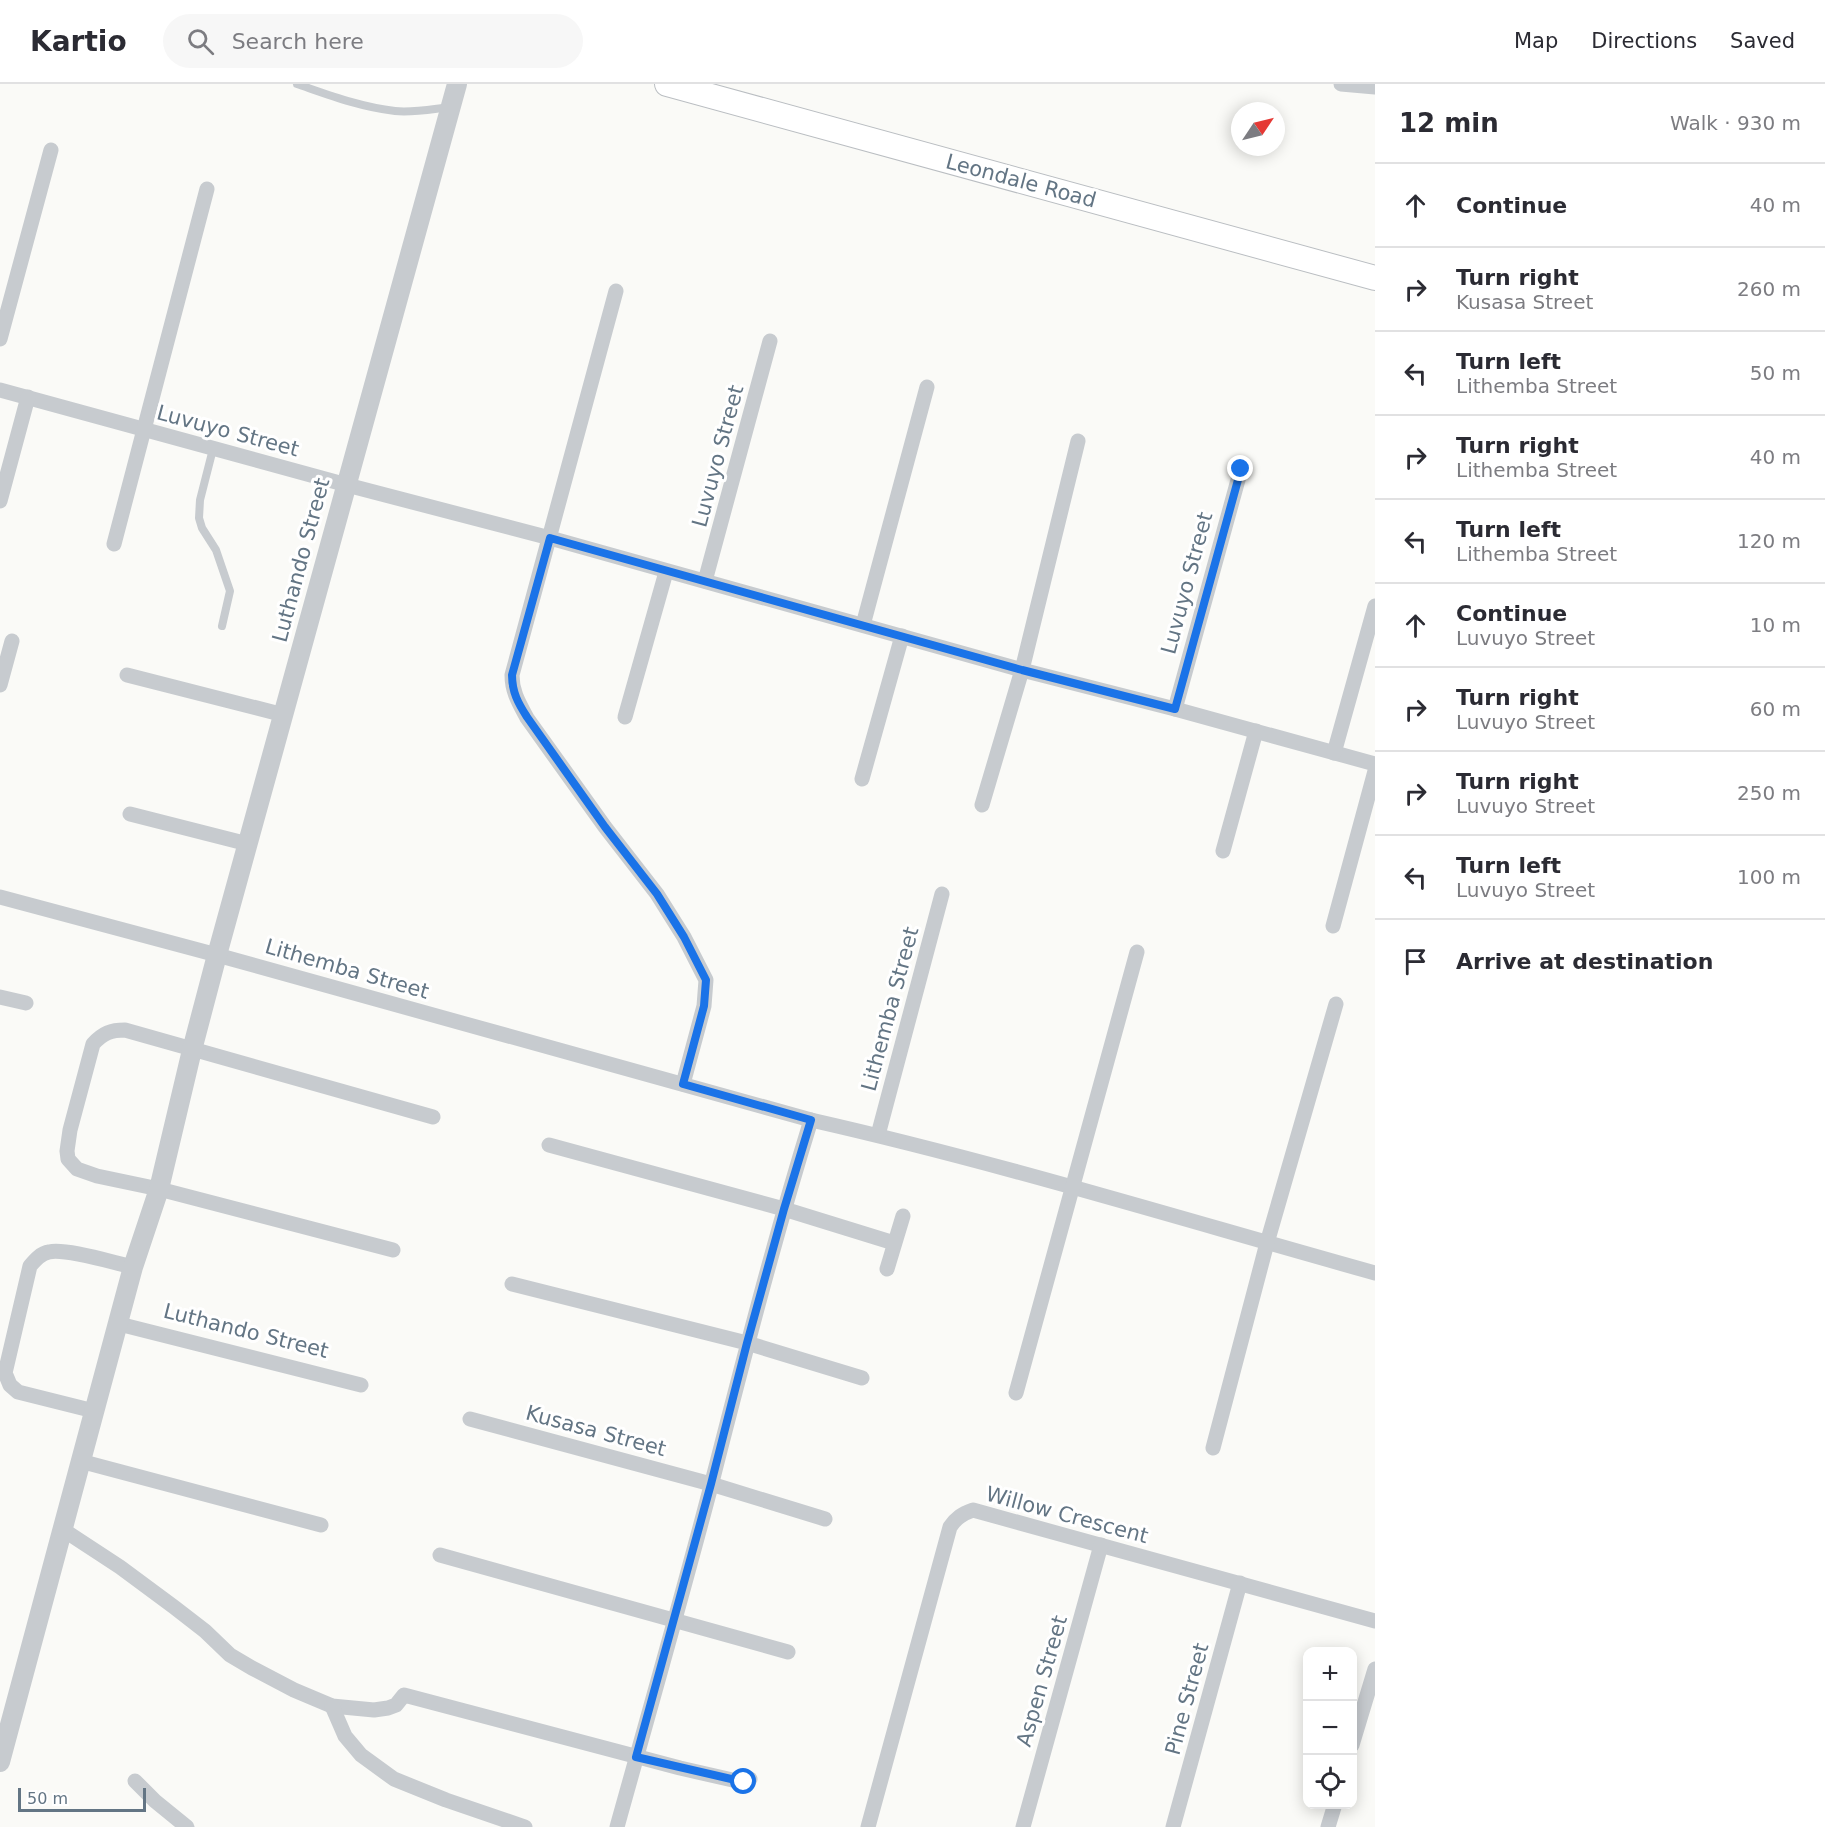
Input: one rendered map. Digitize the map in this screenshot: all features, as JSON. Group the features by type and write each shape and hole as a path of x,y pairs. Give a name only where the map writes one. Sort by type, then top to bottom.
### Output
{"main road":[{"name":"Leondale Road","path":"667,84 1375,278"}],"street":[{"name":"Luthando Street","path":"0,1762 133,1267 159,1189 217,955 457,84"},
{"path":"1341,84 1375,87"},
{"path":"0,339 51,150"},
{"path":"114,544 207,189"},
{"path":"616,291 512,675 512,687 527,717 605,827 657,894 684,937 706,980 704,1006 683,1084"},
{"name":"Luvuyo Street","path":"705,582 770,341"},
{"path":"863,626 927,387"},
{"name":"Luvuyo Street","path":"0,390 550,538 1022,670 1375,764"},
{"path":"0,501 28,398"},
{"path":"982,806 1022,670 1078,441"},
{"name":"Luvuyo Street","path":"1175,709 1241,469"},
{"path":"624,717 666,572"},
{"path":"1334,753 1375,606"},
{"path":"862,779 902,636"},
{"path":"0,685 12,641"},
{"path":"127,675 284,715"},
{"path":"1223,851 1256,731"},
{"path":"1333,926 1375,771"},
{"path":"130,814 248,844"},
{"name":"Lithemba Street","path":"878,1135 942,894"},
{"name":"Lithemba Street","path":"0,897 811,1120 878,1135 1072,1188 1375,1273"},
{"path":"1016,1393 1137,952"},
{"path":"0,996 26,1003"},
{"path":"1213,1448 1267,1243 1336,1004"},
{"path":"393,1250 159,1189 97,1176 77,1169 68,1159 67,1151 70,1130 93,1044 102,1034 114,1030 126,1030 433,1117"},
{"path":"617,1827 711,1484 747,1343 811,1120"},
{"path":"549,1145 784,1209 894,1243"},
{"path":"886,1269 903,1216"},
{"path":"94,1411 18,1392 10,1385 5,1373 30,1266 38,1257 48,1252 65,1252 133,1267"},
{"path":"512,1284 747,1343 862,1378"},
{"name":"Luthando Street","path":"119,1324 361,1385"},
{"name":"Kusasa Street","path":"470,1419 711,1484 825,1519"},
{"path":"80,1461 321,1525"},
{"name":"Willow Crescent","path":"868,1827 950,1527 963,1513 973,1510 1375,1621"},
{"path":"62,1529 120,1567 174,1607 230,1654 294,1690 332,1706 374,1710 388,1708 396,1705 404,1695 636,1757 737,1781 744,1782 750,1779"},
{"name":"Aspen Street","path":"1023,1827 1101,1545"},
{"path":"440,1555 788,1652"},
{"name":"Pine Street","path":"1173,1827 1240,1583"},
{"path":"1357,1731 1375,1669"},
{"path":"332,1706 345,1736 361,1755 394,1779 446,1800 525,1827"},
{"path":"135,1781 187,1827"},
{"path":"1328,1827 1333,1809"}],"lane":[{"path":"297,84 342,100 396,111 450,107"},
{"path":"213,449 200,500 199,518 202,528 216,550 230,591 222,626"}],"route":[{"path":"744,1782 636,1757 747,1343 811,1120 683,1084 704,1006 706,980 684,937 657,894 605,827 527,717 512,687 512,675 550,538 1022,670 1175,709 1241,469"}]}
